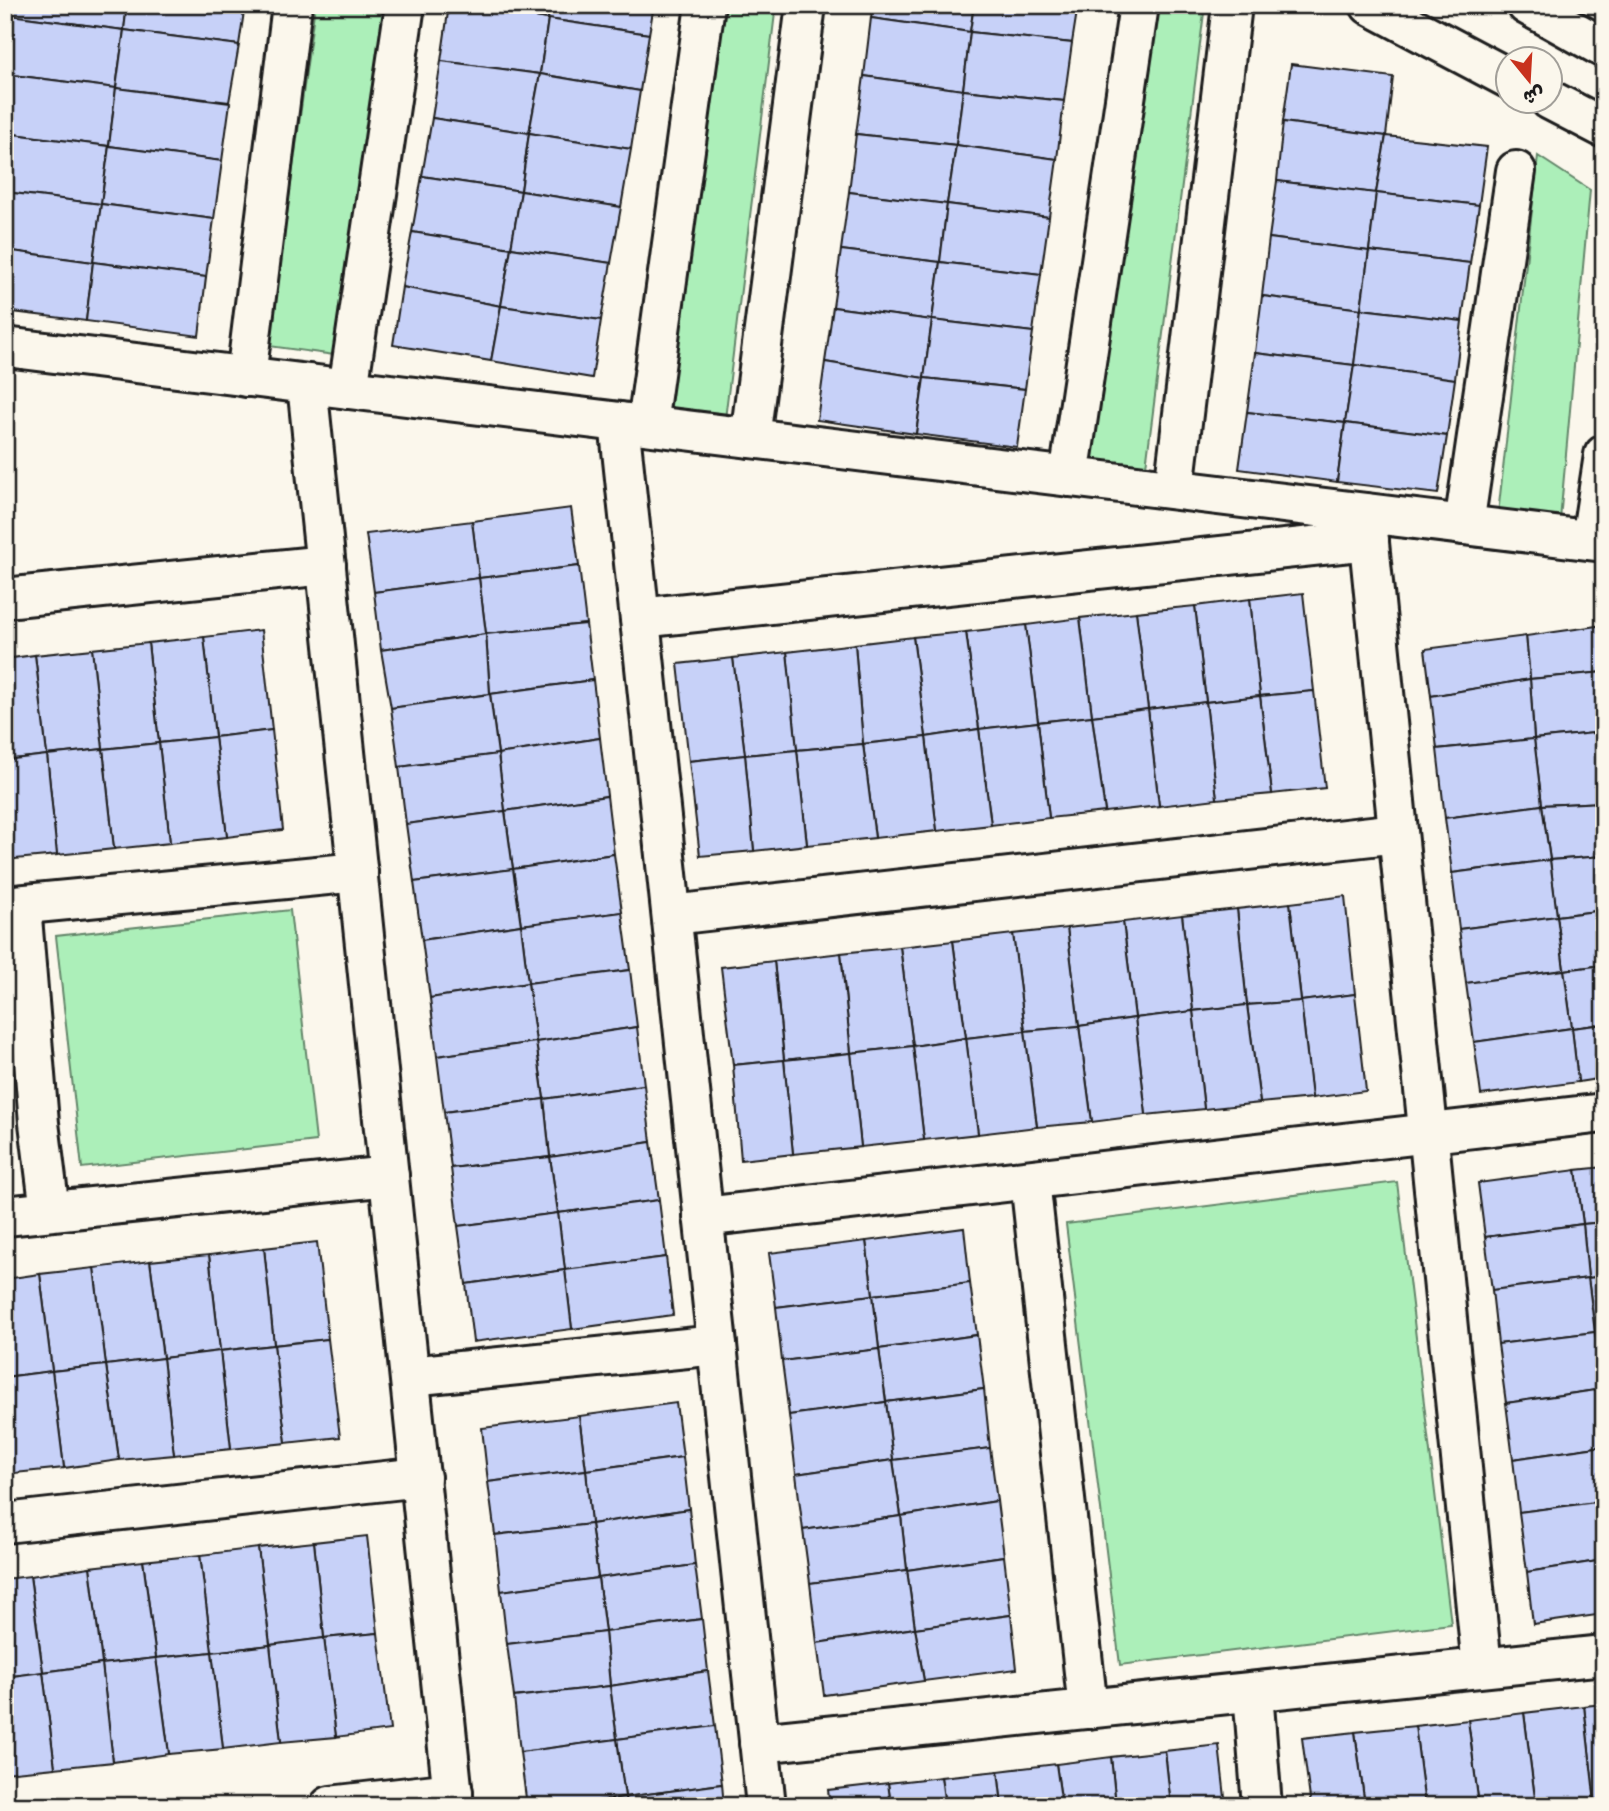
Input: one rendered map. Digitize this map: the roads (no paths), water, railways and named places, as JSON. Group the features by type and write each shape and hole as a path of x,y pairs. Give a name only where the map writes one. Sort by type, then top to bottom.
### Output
{"street":[{"path":"246,377 292,5"},
{"path":"348,389 405,5"},
{"path":"705,5 633,424 640,618 766,1806"},
{"path":"750,438 806,5"},
{"path":"1069,477 1139,5"},
{"path":"1174,489 1232,5"},
{"path":"1370,5 1494,71"},
{"path":"1527,5 1604,48"},
{"path":"1564,108 1604,128"},
{"path":"1464,525 1516,171"},
{"path":"5,347 1174,489 1367,526"},
{"path":"307,384 454,1799 330,1806"},
{"path":"640,618 1367,526 1464,525 1597,541 1604,455"},
{"path":"1367,526 1482,1667"},
{"path":"5,598 326,565"},
{"path":"672,915 1398,833"},
{"path":"50,1211 13,906 358,872"},
{"path":"704,1217 1604,1113"},
{"path":"5,1216 389,1176"},
{"path":"1030,1180 1088,1709"},
{"path":"410,1376 717,1345"},
{"path":"5,1523 421,1477"},
{"path":"759,1743 1604,1655"},
{"path":"1253,1692 1262,1806"}]}
